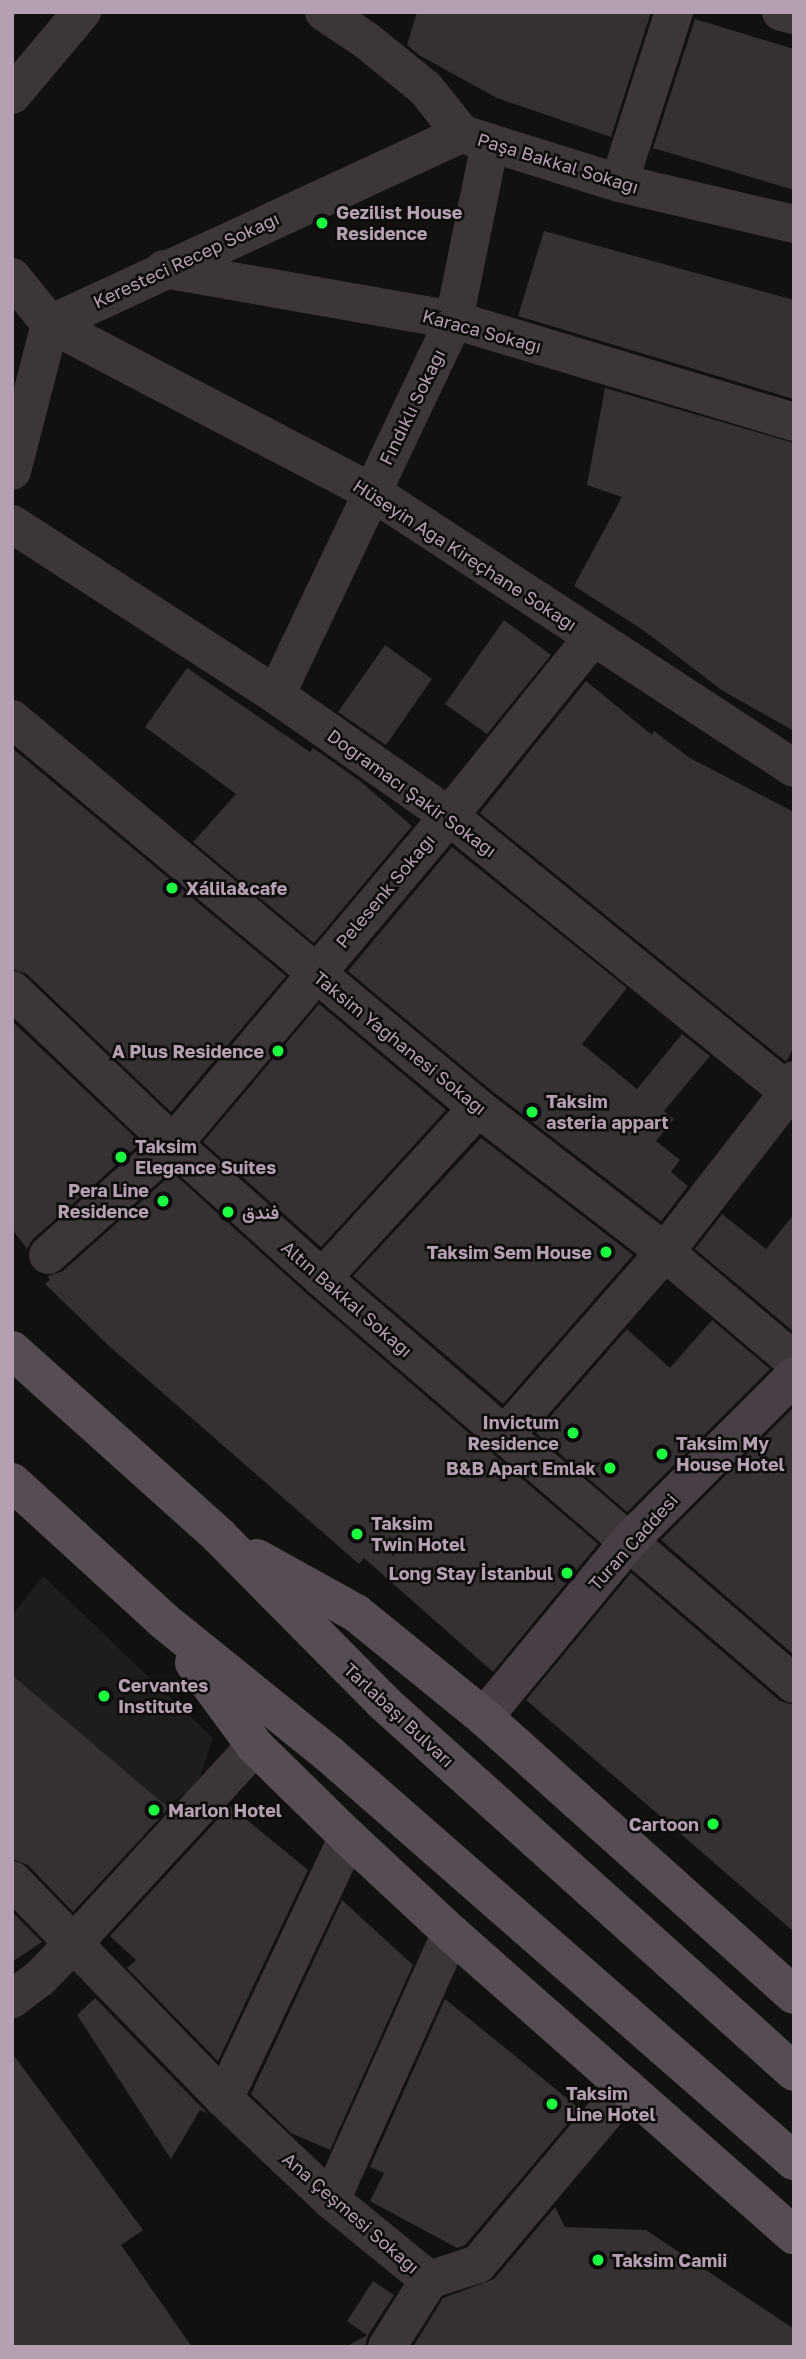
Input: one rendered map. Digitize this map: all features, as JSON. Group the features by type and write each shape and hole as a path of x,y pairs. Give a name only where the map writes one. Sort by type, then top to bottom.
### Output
{"main road":[{"name":"Tarlabaşı Bulvarı","path":"12,1350 219,1536 383,1702 794,2071"},
{"path":"12,1482 164,1621 330,1755 794,2161"},
{"path":"219,1536 356,1613 484,1717 794,1995"},
{"path":"164,1621 255,1746 348,1837 451,1933 794,2235"}],"street":[{"path":"12,96 82,12"},
{"name":"Paşa Bakkal Sokağı","path":"324,12 372,27 425,88 476,138 619,183 794,223"},
{"path":"619,183 674,12"},
{"path":"782,12 794,15"},
{"name":"Keresteci Recep Sokağı","path":"50,324 164,269 476,138"},
{"name":"Fındıklı Sokağı","path":"276,695 454,320 476,138"},
{"name":"Karaca Sokağı","path":"164,269 454,320 794,422"},
{"path":"12,277 50,324 12,471"},
{"name":"Hüseyin Ağa Kireçhane Sokağı","path":"50,324 372,492 794,768"},
{"name":"Doğramacı Şakir Sokağı","path":"12,524 276,695 449,816 791,1086"},
{"name":"Pelesenk Sokağı","path":"48,1255 173,1144 449,816 593,638"},
{"name":"Taksim Yağhanesi Sokağı","path":"12,719 478,1108 665,1252 794,1361"},
{"name":"Altın Bakkal Sokağı","path":"12,990 173,1144 322,1278 504,1436 630,1540 794,1684"},
{"path":"504,1436 665,1252 791,1086"},
{"path":"322,1278 478,1108"},
{"name":"Turan Caddesi","path":"484,1717 630,1540 794,1376"},
{"path":"12,1999 40,1978 73,1944 255,1746"},
{"path":"224,2099 348,1837"},
{"name":"Ana Çeşmesi Sokağı","path":"12,1880 224,2099 331,2200 429,2280 478,2264 627,2087"},
{"path":"331,2200 451,1933"},
{"path":"387,2347 429,2280"}],"shaded area":[{"name":"Cervantes Institute","path":"43,1576 213,1738 198,1784 167,1806 12,1675 12,1615"}],"building":[{"path":"417,12 651,12 611,137 497,98 419,55 407,45"},
{"path":"695,19 794,49 794,190 653,148"},
{"path":"544,231 794,300 794,399 518,316"},
{"path":"605,388 794,443 794,731 723,691 643,630 574,586 622,497 587,485"},
{"path":"504,620 551,655 487,734 445,704"},
{"path":"385,645 432,679 386,745 338,712"},
{"path":"187,668 310,752 313,748 360,781 412,826 314,943 193,842 236,794 145,727"},
{"path":"586,681 652,735 654,731 690,758 794,812 794,1046 785,1061 480,813"},
{"path":"12,748 286,976 171,1112 27,974 12,969"},
{"path":"452,847 627,988 582,1044 637,1089 682,1034 710,1056 664,1111 674,1119 656,1141 680,1160 671,1172 688,1186 661,1221 492,1091 348,971"},
{"path":"319,1004 446,1110 321,1247 203,1142"},
{"path":"12,1021 141,1143 33,1239 27,1249 12,1229"},
{"path":"481,1138 633,1255 503,1404 353,1276"},
{"path":"173,1173 307,1294 598,1544 493,1672 364,1558 359,1564 109,1346 45,1284 50,1280 48,1276 63,1271"},
{"path":"722,1214 766,1249 794,1214 794,1332 695,1249"},
{"path":"712,1320 770,1369 627,1512 536,1433 627,1329 670,1368"},
{"path":"794,1407 794,1655 661,1540"},
{"path":"631,1573 780,1701 794,1705 794,1932 526,1700"},
{"path":"12,1675 169,1808 73,1912 28,1865 12,1859"},
{"path":"230,1806 308,1870 218,2061 127,1968 136,1960 110,1936"},
{"path":"342,1900 413,1965 330,2150 291,2133 251,2094"},
{"path":"12,1912 42,1942 12,1962"},
{"path":"95,1998 208,2114 200,2110 171,2159 77,2015"},
{"path":"445,1999 580,2109 465,2245 457,2248 370,2201 384,2173 370,2167"},
{"path":"12,2053 143,2230 121,2245 192,2347 12,2347"},
{"name":"Taksim Camii","path":"555,2207 565,2227 646,2230 794,2329 794,2347 413,2347 443,2298 494,2279"},
{"path":"373,2281 394,2295 368,2335 365,2347 346,2347 367,2335 347,2321"}],"place":[{"name":"Gezilist House Residence","path":"322,223"},
{"name":"Xálila&cafe","path":"172,888"},
{"name":"A Plus Residence","path":"278,1051"},
{"name":"Taksim asteria appart","path":"532,1112"},
{"name":"Taksim Elegance Suites","path":"121,1157"},
{"name":"Pera Line Residence","path":"163,1201"},
{"name":"فندق","path":"228,1212"},
{"name":"Taksim Sem House","path":"606,1252"},
{"name":"Invictum Residence","path":"573,1433"},
{"name":"Taksim My House Hotel","path":"662,1454"},
{"name":"B&B Apart Emlak","path":"610,1468"},
{"name":"Taksim Twin Hotel","path":"357,1534"},
{"name":"Long Stay İstanbul","path":"567,1573"},
{"name":"Cervantes Institute","path":"104,1696"},
{"name":"Marlon Hotel","path":"154,1810"},
{"name":"Cartoon","path":"713,1824"},
{"name":"Taksim Line Hotel","path":"552,2104"},
{"name":"Taksim Camii","path":"598,2260"}]}
